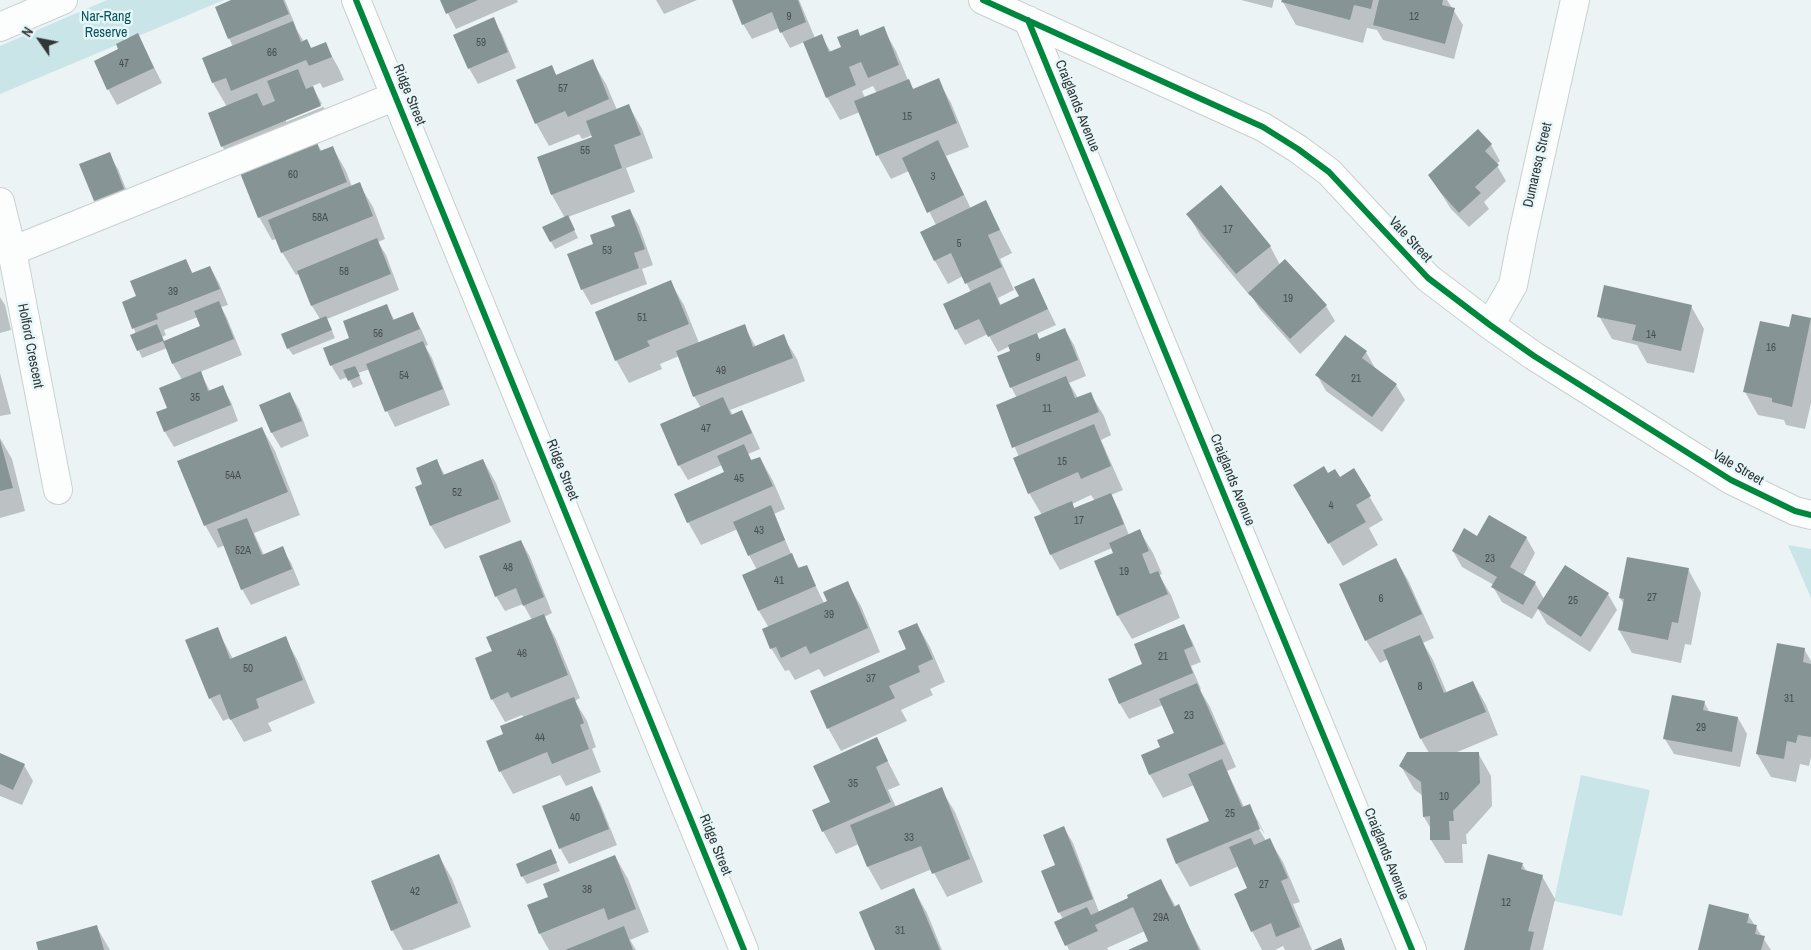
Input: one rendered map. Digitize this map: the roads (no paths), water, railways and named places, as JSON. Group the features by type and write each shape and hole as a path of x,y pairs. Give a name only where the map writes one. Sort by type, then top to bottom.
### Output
{"street":[{"path":"0,26 63,0"},
{"name":"Ridge Street","path":"356,0 744,950"},
{"name":"Vale Street","path":"984,0 1263,127 1298,149 1328,172 1428,278 1490,325 1534,356 1731,480 1795,511 1811,515"},
{"name":"Dumaresq Street","path":"1490,325 1513,285 1575,0"},
{"name":"Craiglands Avenue","path":"1028,20 1412,950"},
{"path":"12,251 396,96"},
{"name":"Holford Crescent","path":"0,202 12,251 58,490"}],"park label":[{"name":"Nar-Rang Reserve","path":"106,25"}]}
